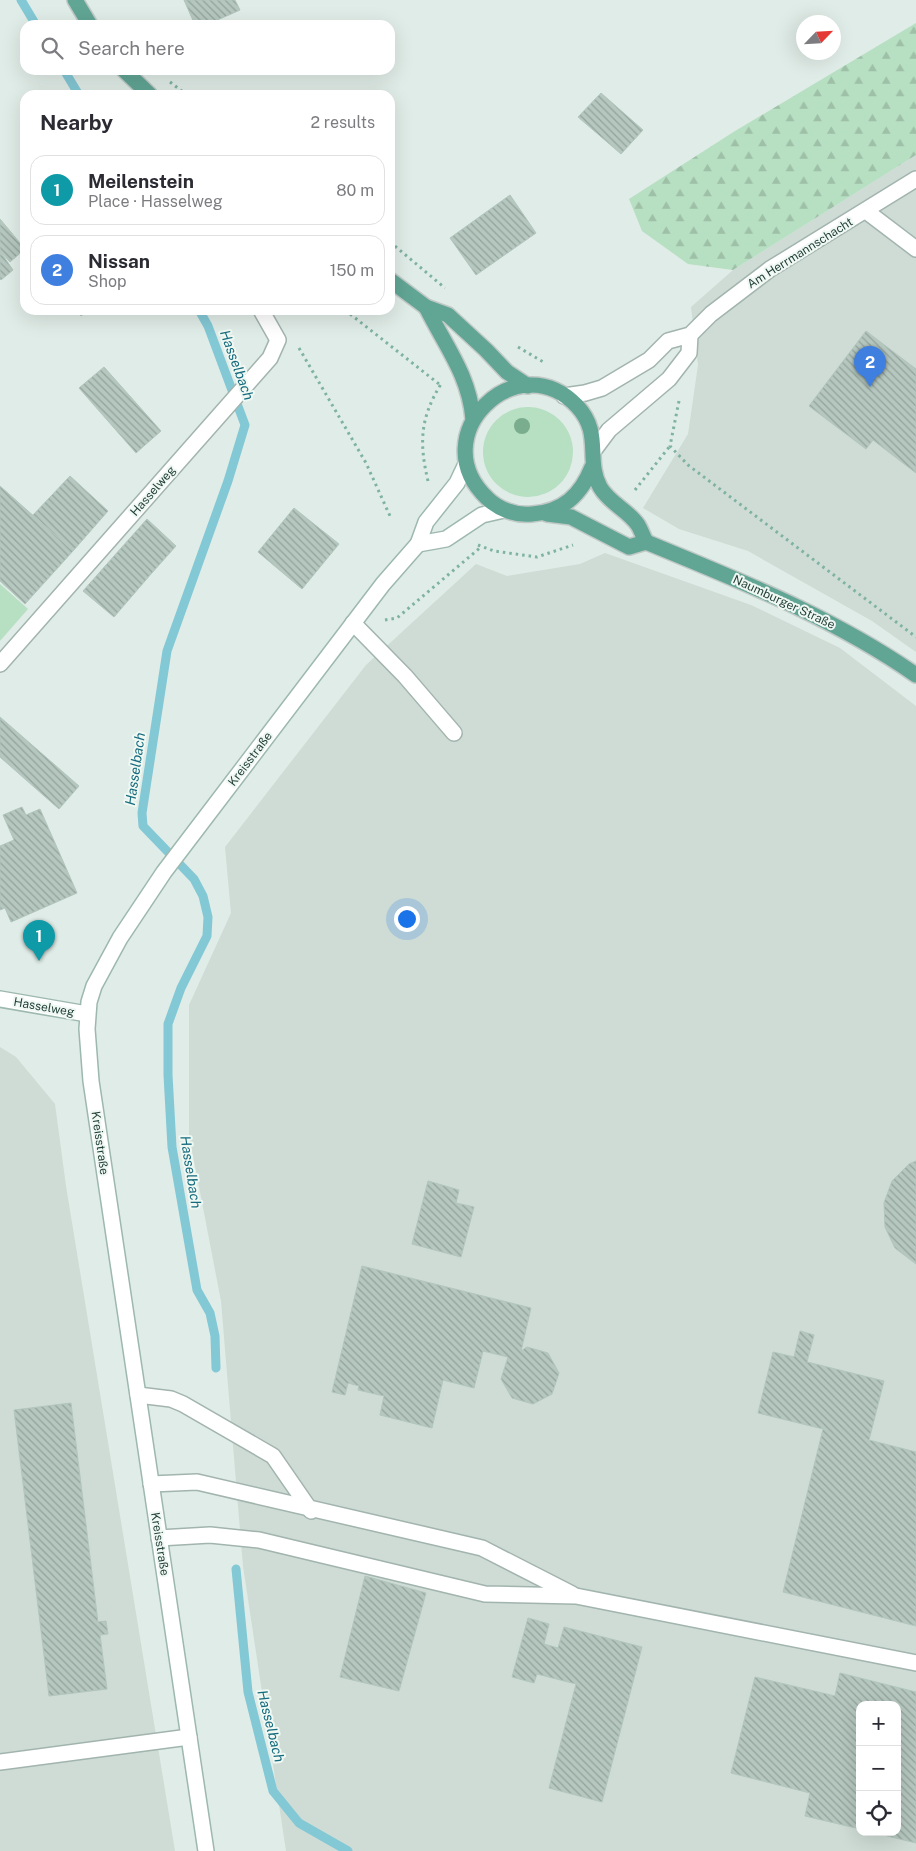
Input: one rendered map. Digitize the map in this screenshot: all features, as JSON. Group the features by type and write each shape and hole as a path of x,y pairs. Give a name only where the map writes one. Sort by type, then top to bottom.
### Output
{"main road":[{"path":"75,0 87,20"},
{"path":"129,75 145,90"},
{"name":"Am Herrmannschacht","path":"564,396 602,388 649,360 668,342 690,335 732,297 770,268 916,179"},
{"name":"Am Herrmannschacht","path":"866,211 916,249"},
{"path":"395,284 426,308 448,315 486,350 506,372 528,386"},
{"path":"426,308 460,367 471,397 473,419"},
{"path":"264,315 278,340"},
{"path":"594,450 609,430 669,379 689,353 690,335"},
{"name":"Hasselweg","path":"0,664 270,358 278,340"},
{"path":"541,386 564,396 587,419 593,434 592,466 586,483 575,497 561,507 545,513 524,515 504,510 480,491 466,464 467,434 473,419 483,406 496,395 512,388 541,386"},
{"name":"Kreisstraße","path":"205,1847 92,1081 87,1014 94,986 120,938 164,872 383,584 418,544 426,522 457,484 466,464"},
{"path":"592,466 601,488 637,524 646,542"},
{"path":"418,544 446,539 482,515 504,510"},
{"name":"Naumburger Straße","path":"545,513 571,517 629,547 646,542 796,604 855,636 916,674"},
{"path":"354,624 405,676 454,733"},
{"name":"Hasselweg","path":"0,999 87,1014"},
{"path":"138,1395 171,1399 183,1404 272,1456 311,1510"},
{"path":"151,1484 197,1482 311,1510 482,1548 576,1596"},
{"path":"159,1538 210,1535 259,1540 486,1594 576,1596 916,1663"},
{"path":"0,1762 189,1737"}],"path":[{"path":"395,246 446,288"},
{"path":"351,315 440,385"},
{"path":"278,340 302,349 366,463 390,516"},
{"path":"511,342 550,366"},
{"path":"431,486 421,447 425,414 444,380"},
{"path":"629,497 670,446 679,401 676,391"},
{"path":"670,446 688,465 916,637"},
{"path":"475,544 494,551 537,557 577,544"},
{"path":"354,624 398,618 482,546"}],"shaded area":[{"path":"916,155 916,652 872,621 748,551 679,529 643,508 688,434 698,365 691,307 733,270"},
{"path":"605,553 751,605 840,648 916,706 916,1851 286,1851 243,1566 221,1301 189,1135 189,1005 231,913 225,847 366,665 476,564 507,576 580,564"},
{"path":"0,1047 16,1057 55,1104 66,1186 175,1851 0,1851"}],"green space":[{"path":"916,23 916,155 733,270 688,264 642,231 629,199 735,131"},
{"path":"519,407 537,407 553,414 566,427 573,443 573,461 566,477 553,490 537,497 519,497 503,490 490,477 483,461 483,443 490,427 503,414"},
{"path":"0,584 28,609 0,641"}],"building":[{"path":"184,0 235,0 240,10 217,20 193,20"},
{"path":"601,93 643,130 621,154 578,117"},
{"path":"510,195 536,233 476,275 450,238"},
{"path":"0,219 20,243 20,253 10,262 0,251"},
{"path":"0,251 13,270 1,280 0,279"},
{"path":"866,331 916,369 916,473 873,440 866,449 809,406"},
{"path":"104,367 161,431 136,453 79,388"},
{"path":"70,476 108,511 73,551 33,515"},
{"path":"0,486 73,551 25,604 0,581"},
{"path":"294,508 339,544 302,589 258,552"},
{"path":"147,519 176,546 151,574 122,547"},
{"path":"122,547 151,574 114,617 83,591"},
{"path":"0,717 79,786 59,809 0,757"},
{"path":"22,807 26,815 40,809 77,893 11,922 5,908 0,910 0,846 14,840 3,815"},
{"path":"916,1161 916,1264 895,1248 885,1227 884,1203 892,1181 909,1164"},
{"path":"428,1181 459,1190 456,1203 474,1207 461,1257 412,1244"},
{"path":"362,1266 531,1308 521,1351 527,1347 548,1353 559,1373 552,1394 533,1404 512,1398 501,1379 508,1357 483,1351 474,1388 443,1380 432,1428 380,1415 384,1396 358,1390 359,1386 348,1383 345,1395 332,1392"},
{"path":"800,1331 814,1335 807,1362 884,1381 869,1440 916,1452 916,1626 783,1592 823,1429 758,1413 773,1352 794,1357"},
{"path":"71,1403 98,1622 106,1621 108,1634 100,1635 107,1689 49,1696 14,1410"},
{"path":"365,1576 426,1593 399,1691 340,1677"},
{"path":"528,1618 549,1624 544,1644 558,1648 564,1627 642,1647 602,1802 549,1788 576,1684 537,1674 534,1683 512,1677"},
{"path":"840,1673 916,1692 916,1843 887,1836 901,1836 901,1701 856,1701 856,1828 805,1816 810,1793 731,1773 755,1677 835,1696"}],"waterway":[{"name":"Hasselbach","path":"21,0 33,20"},
{"name":"Hasselbach","path":"67,75 76,90"},
{"name":"Hasselbach","path":"202,315 208,326 245,425 228,481 167,651 142,813 143,826 194,879 203,896 208,917 207,936 181,988 168,1024 168,1075 172,1147 197,1290 210,1313 215,1336 216,1368"},
{"name":"Hasselbach","path":"236,1569 248,1692 273,1791 299,1823 348,1851"}],"place":[{"name":"Nissan","path":"870,387"},
{"name":"Meilenstein","path":"39,961"}]}
